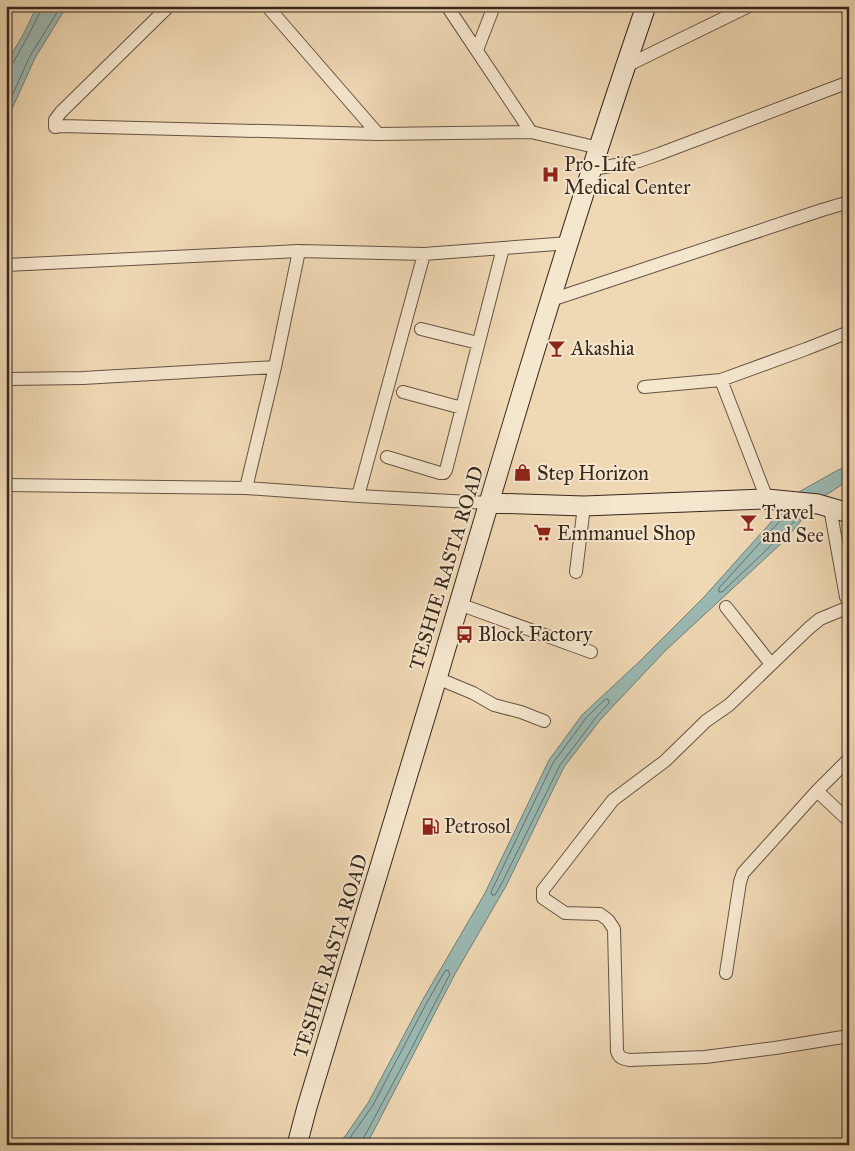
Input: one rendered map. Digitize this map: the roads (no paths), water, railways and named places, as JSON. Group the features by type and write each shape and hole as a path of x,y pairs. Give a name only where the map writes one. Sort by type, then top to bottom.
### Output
{"main road":[{"name":"TESHIE RASTA ROAD","path":"297,1145 306,1107 551,300 646,6"},
{"path":"489,503 584,506 767,498 795,501 849,512"}],"street":[{"path":"267,6 378,134"},
{"path":"447,6 530,132"},
{"path":"477,50 494,6"},
{"path":"626,66 749,6"},
{"path":"166,7 60,112 55,120 55,127 378,134 530,132 599,148"},
{"path":"593,166 594,169 640,161 849,82"},
{"path":"551,300 849,202"},
{"path":"6,265 299,251 424,254 569,243"},
{"path":"387,457 444,473 446,470 502,248"},
{"path":"246,488 275,367 299,251"},
{"path":"358,496 424,254"},
{"path":"421,329 478,343"},
{"path":"644,387 720,380 849,332"},
{"path":"6,379 83,378 275,367"},
{"path":"720,380 767,498"},
{"path":"403,392 462,408"},
{"path":"6,485 246,488 489,503"},
{"path":"576,572 584,506"},
{"path":"824,506 846,597 849,602"},
{"path":"459,604 590,652"},
{"path":"726,607 770,664"},
{"path":"849,607 820,620 809,628 729,705 706,721 665,761 613,800 542,890 543,898 566,913 600,914 608,920 614,929 617,1050 619,1056 623,1059 706,1057 849,1036"},
{"path":"437,678 473,693 494,705 544,720"},
{"path":"726,973 743,873 817,791 849,759"},
{"path":"817,791 849,821"}],"water":[{"path":"37,6 67,6 35,58 6,122 6,64"},
{"path":"849,466 849,480 820,499 797,493 838,470"},
{"path":"789,502 810,510 784,541 665,651 601,719 564,767 506,886 455,974 370,1138 365,1145 339,1145 368,1103 422,1001 485,893 549,760 582,715 640,661 704,597"}],"place":[{"name":"Pro-Life Medical Center","path":"550,175"},
{"name":"Akashia","path":"557,348"},
{"name":"Step Horizon","path":"523,473"},
{"name":"Travel and See","path":"748,523"},
{"name":"Emmanuel Shop","path":"543,533"},
{"name":"Block Factory","path":"464,634"},
{"name":"Petrosol","path":"430,826"}]}
